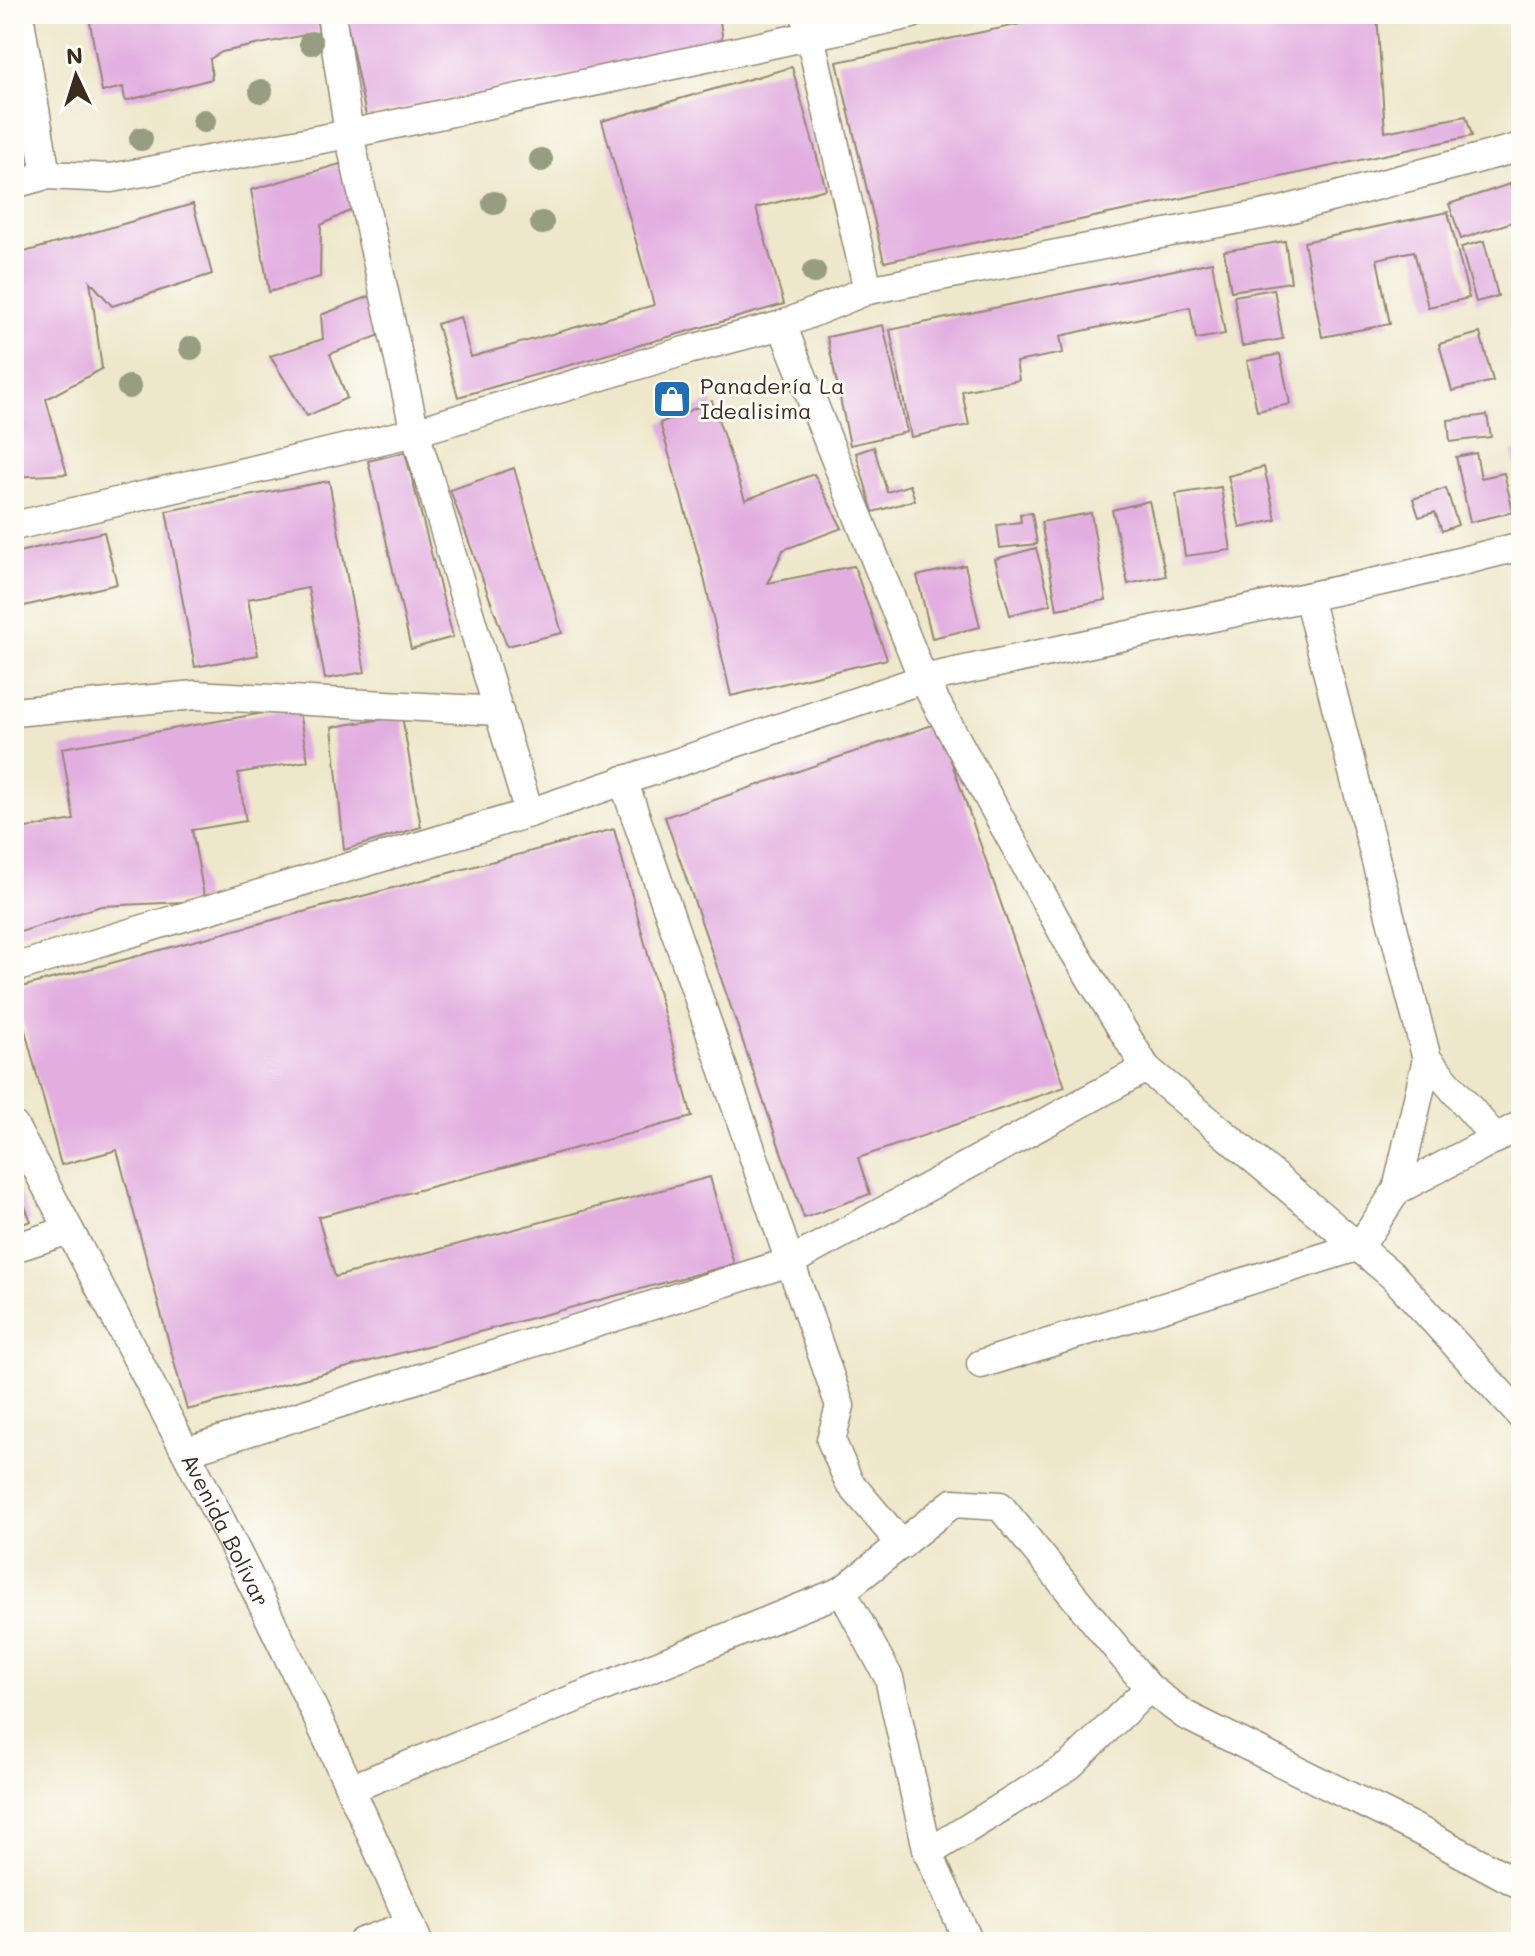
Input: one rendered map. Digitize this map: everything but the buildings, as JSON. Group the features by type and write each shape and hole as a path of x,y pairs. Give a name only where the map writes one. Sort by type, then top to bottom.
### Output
{"street":[{"path":"19,14 46,175"},
{"path":"331,14 349,134 415,432 529,813"},
{"path":"14,184 46,175 111,178 349,134 807,25 912,14"},
{"path":"807,25 868,290"},
{"path":"14,526 415,432 782,325 868,290 1281,211 1521,147"},
{"path":"782,325 923,679 1067,940 1146,1068 1394,1277 1521,1416"},
{"path":"14,968 529,813 923,679 1400,577 1521,546"},
{"path":"1308,597 1427,1059 1496,1139"},
{"path":"14,712 195,695 499,711"},
{"path":"623,780 840,1406 831,1440 849,1482 902,1545"},
{"path":"981,1364 1360,1246 1397,1190 1427,1059"},
{"path":"187,1451 790,1262 1146,1068"},
{"path":"1397,1190 1521,1125"},
{"name":"Avenida Bolívar","path":"14,1126 187,1451 352,1788 415,1934"},
{"path":"14,1248 69,1230"},
{"path":"352,1788 842,1591 953,1503 1000,1506 1149,1688 1185,1715 1424,1833 1521,1885"},
{"path":"842,1591 889,1678 928,1853 969,1942"},
{"path":"928,1853 1070,1765 1149,1688"},
{"path":"362,1942 415,1934"}],"green space":[{"path":"14,59 36,168 14,175"}],"place":[{"name":"Panadería La Idealisima","path":"672,399"}]}
